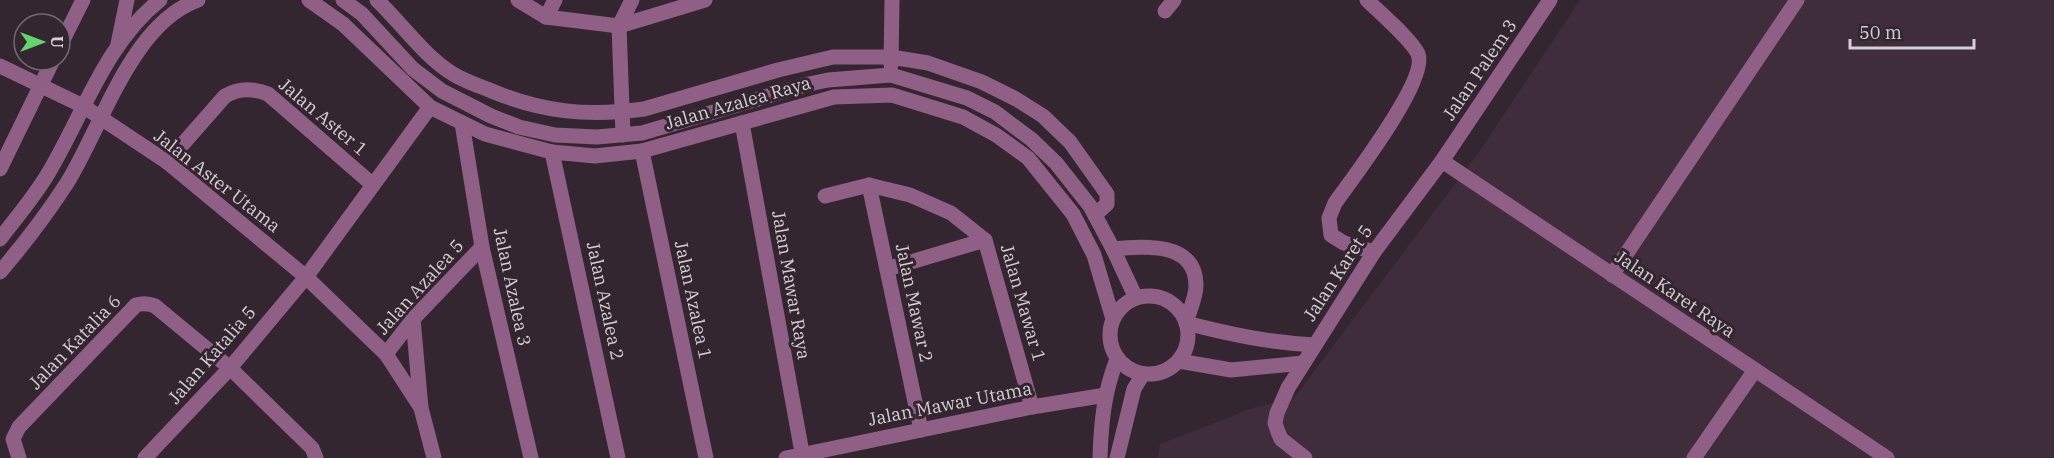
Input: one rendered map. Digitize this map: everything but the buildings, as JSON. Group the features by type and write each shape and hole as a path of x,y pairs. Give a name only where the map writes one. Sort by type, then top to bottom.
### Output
{"street":[{"path":"72,22 83,0"},
{"path":"118,44 126,0"},
{"path":"0,239 48,174 118,44 160,0"},
{"path":"0,272 67,183 134,55 165,20 198,0"},
{"name":"Jalan Azalea Raya","path":"309,0 343,24 430,107 485,134 552,152 595,156 642,151 834,97 892,95 963,117 996,135 1029,158 1073,214 1094,255 1113,319"},
{"name":"Jalan Azalea Raya","path":"343,0 362,14 413,69 442,91 491,116 531,130 555,135 597,137 642,133 828,80 891,75 967,98 1013,124 1056,163 1090,206 1136,298"},
{"path":"377,0 427,52 453,74 507,98 542,109 575,113 622,112 669,103 778,70 833,57 891,57 927,63 958,72 1016,99 1042,116 1070,142 1107,194 1107,204 1095,215"},
{"path":"518,0 546,17 619,26 705,0"},
{"path":"546,17 555,0"},
{"path":"623,135 619,26 632,0"},
{"path":"892,0 892,95"},
{"path":"1368,0 1414,48 1420,60 1418,70 1399,112 1335,202 1329,218 1331,235 1337,240 1374,252"},
{"name":"Jalan Palem 3","path":"1442,161 1550,0"},
{"path":"1612,274 1797,0"},
{"name":"Jalan Aster Utama","path":"0,66 83,106 167,162 306,277 386,354 421,408"},
{"path":"0,169 47,72"},
{"path":"442,91 453,74"},
{"name":"Jalan Aster 1","path":"167,162 225,96 235,90 257,89 268,94 373,185"},
{"name":"Jalan Katalia 5","path":"146,458 230,368 306,277 430,107"},
{"name":"Jalan Azalea 3","path":"462,123 482,247 531,458"},
{"name":"Jalan Mawar Raya","path":"741,123 802,456"},
{"name":"Jalan Azalea 1","path":"642,151 706,458"},
{"name":"Jalan Azalea 2","path":"552,152 618,458"},
{"name":"Jalan Karet 5","path":"1305,458 1281,439 1275,423 1276,413 1303,363 1374,252 1442,161"},
{"name":"Jalan Karet Raya","path":"1442,161 1887,458"},
{"name":"Jalan Mawar 1","path":"825,196 869,185 910,195 951,213 985,240 1032,407"},
{"name":"Jalan Mawar 2","path":"869,185 921,430"},
{"path":"887,269 985,240"},
{"path":"1113,249 1145,246 1166,248 1184,257 1192,268 1196,287 1186,323 1187,343 1179,361 1162,373 1143,375 1125,367 1117,359 1110,340 1110,329 1113,319 1126,303 1146,296 1166,299 1182,314 1186,323"},
{"name":"Jalan Azalea 5","path":"386,354 413,319 482,247"},
{"name":"Jalan Katalia 6","path":"19,458 13,439 19,427 136,305 149,303 155,306 230,368"},
{"path":"413,319 421,408 434,458"},
{"path":"1186,323 1240,337 1315,345"},
{"path":"1100,458 1101,426 1106,396 1109,379 1117,359"},
{"path":"1179,361 1231,370 1303,363"},
{"path":"230,368 310,454"},
{"path":"1694,458 1755,370"},
{"path":"1117,458 1134,389 1143,375"},
{"name":"Jalan Mawar Utama","path":"786,458 1032,407 1106,396"}],"shaded area":[{"path":"1580,0 2054,0 2054,458 1158,458 1160,444 1253,408 1294,398 1479,152"}]}
